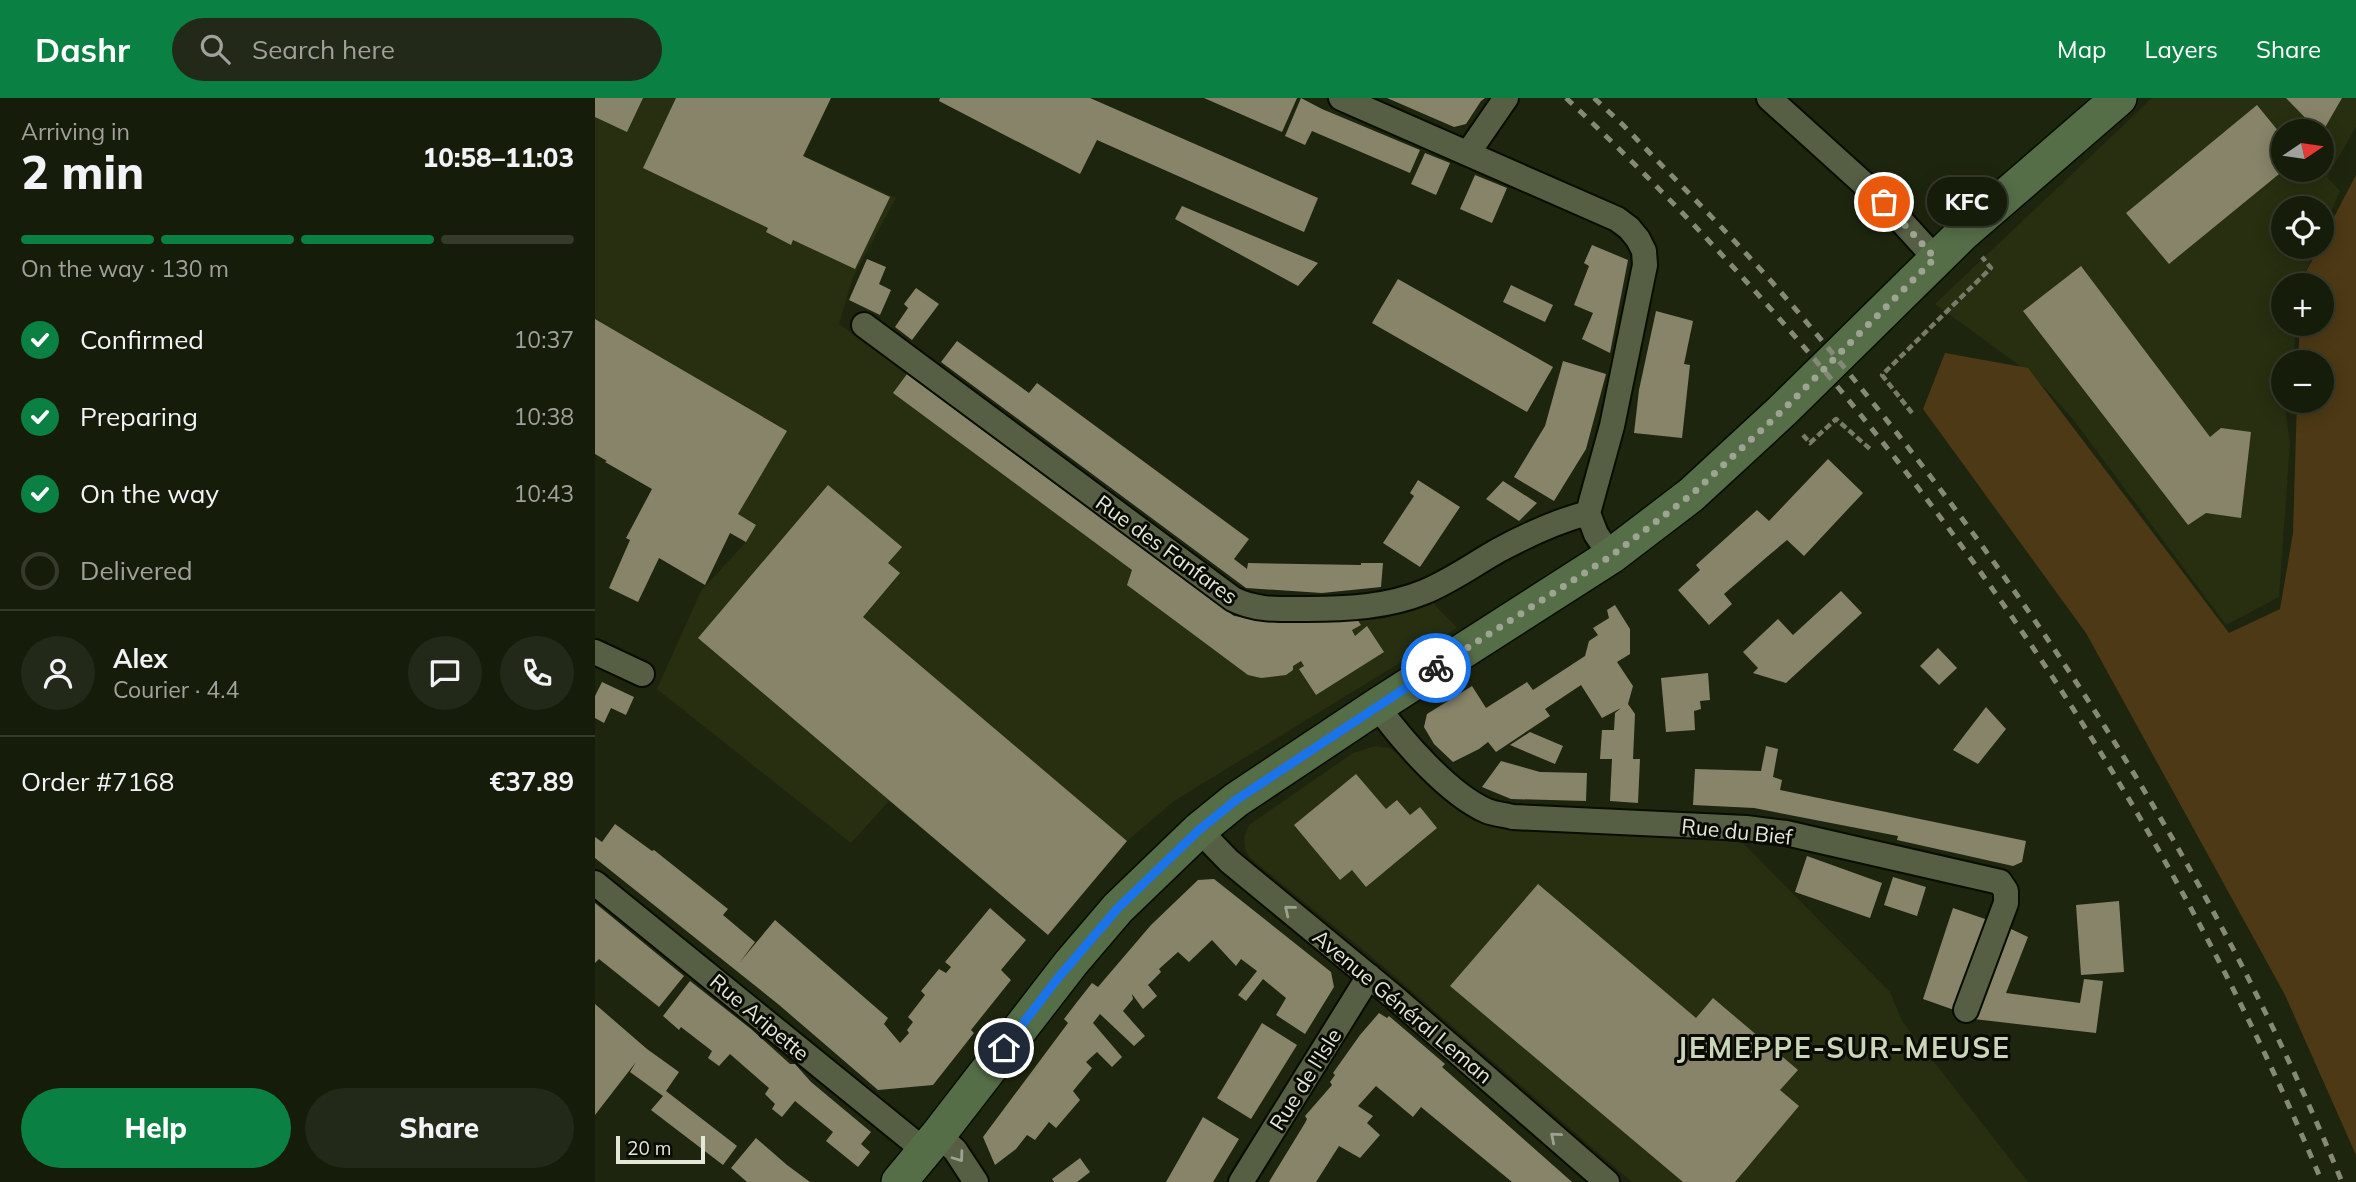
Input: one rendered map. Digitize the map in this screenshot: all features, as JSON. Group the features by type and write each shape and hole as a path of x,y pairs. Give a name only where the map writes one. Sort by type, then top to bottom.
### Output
{"street":[{"path":"1341,98 1616,219 1629,228 1644,251 1645,265 1632,337 1612,426 1588,513 1596,534 1611,556"},
{"path":"1468,153 1506,98"},
{"path":"1769,98 1884,202 1935,258"},
{"path":"899,1182 1071,963 1118,908 1199,830 1236,800 1377,706 1611,556 1691,495 1782,411 1935,258 2119,98"},
{"name":"Rue des Fanfares","path":"864,325 1246,606 1291,609 1352,607 1412,596 1447,582 1527,536 1566,519 1588,513"},
{"path":"595,652 642,674"},
{"name":"Rue du Bief","path":"1377,706 1416,754 1467,799 1487,811 1513,817 1746,828 1786,834 2000,882 2006,891 2006,903 1966,1010"},
{"name":"Avenue Général Leman","path":"1199,830 1229,861 1369,976 1607,1182"},
{"name":"Rue Aripette","path":"595,883 932,1143 955,1150 976,1182"},
{"name":"Rue de l'Isle","path":"1241,1182 1369,976"}],"path":[{"path":"1912,414 1882,374 1991,268 1963,233"},
{"path":"1810,443 1836,419 1870,449"}],"shaded area":[{"path":"595,98 831,98 804,156 896,198 853,277 839,324 1236,614 1254,624 1383,618 1432,602 1457,628 1174,801 1127,841 1086,807 1007,900 889,801 851,843 657,689 701,591 746,542 595,453"},
{"path":"2152,98 2356,98 2356,127 2335,163 2335,119 2271,119 2271,182 2332,182 2340,191 2334,205 2334,196 2271,196 2271,259 2311,259 2305,273 2271,273 2271,336 2295,336 2294,350 2271,350 2271,413 2286,413 2290,443 2279,597 2226,625 2073,419 2045,388 2016,363 1935,304"},
{"path":"2356,175 2356,1155 2285,995 2086,633 1923,409 1945,353 2028,368 2229,633 2280,609 2293,533 2297,413 2334,413 2334,350 2299,350 2299,336 2334,336 2334,273 2305,273 2313,259 2334,259 2334,217"},
{"path":"1375,746 1389,748 1398,754 1459,808 1738,838 1890,992 1902,1021 2028,1182 1632,1182 1384,967 1250,858 1245,849 1244,838 1249,825 1353,753"}],"building":[{"path":"595,98 643,98 627,132 595,117"},
{"path":"676,98 831,98 803,156 890,197 855,269 793,240 791,245 766,232 768,228 643,168"},
{"path":"940,98 1090,98 1318,198 1304,232 1097,140 1080,174 939,101"},
{"path":"1204,98 1297,98 1282,132"},
{"path":"1301,98 1420,150 1410,173 1312,131 1305,145 1285,136"},
{"path":"1387,98 1485,98 1466,124 1454,127"},
{"path":"2286,98 2342,98 2330,119 2306,119"},
{"path":"2257,105 2271,122 2271,181 2169,264 2126,213"},
{"path":"1425,153 1450,163 1436,195 1411,184"},
{"path":"1475,175 1507,188 1492,223 1460,209"},
{"path":"1182,206 1318,263 1298,286 1175,219"},
{"path":"1592,245 1628,260 1610,353 1582,339 1593,313 1574,305 1589,266 1584,263"},
{"path":"867,259 886,267 879,284 891,290 880,315 849,300"},
{"path":"2081,266 2210,437 2221,428 2251,432 2241,518 2206,513 2188,525 2023,311"},
{"path":"1398,279 1553,367 1527,412 1372,323"},
{"path":"1511,285 1553,305 1545,322 1503,302"},
{"path":"916,288 939,304 912,340 895,327 908,308 904,304"},
{"path":"1656,311 1693,321 1684,364 1690,365 1682,438 1634,433 1639,390"},
{"path":"595,319 787,431 738,514 756,525 746,542 730,533 705,585 659,558 638,602 609,588 630,540 626,538 652,489 595,454"},
{"path":"957,341 1029,393 1037,383 1249,539 1234,559 1247,569 1248,563 1383,563 1381,587 1322,593 1246,588 941,362"},
{"path":"1563,361 1606,374 1586,449 1554,501 1514,477 1545,426"},
{"path":"907,374 1234,616 1285,623 1357,619 1361,625 1352,630 1355,636 1367,626 1384,652 1316,695 1299,669 1304,666 1301,661 1286,675 1261,678 1248,675 1127,585 1132,570 893,393"},
{"path":"1828,459 1863,493 1804,556 1787,540 1768,556 1724,594 1732,604 1709,625 1678,590 1700,570 1696,565 1757,510 1769,521"},
{"path":"1418,480 1460,507 1420,567 1383,543 1414,496 1410,493"},
{"path":"1503,481 1537,503 1519,521 1486,499"},
{"path":"828,485 902,547 888,563 900,573 863,617 1127,841 1048,935 698,638"},
{"path":"1841,591 1862,613 1786,683 1753,673 1758,668 1743,652 1778,619 1793,635"},
{"path":"1615,605 1630,629 1630,654 1617,662 1633,686 1628,704 1635,714 1633,759 1640,759 1638,803 1610,801 1612,759 1600,759 1602,730 1614,730 1615,713 1621,708 1602,718 1581,685 1545,709 1550,716 1496,752 1488,742 1453,762 1434,744 1424,727 1427,714 1472,686 1486,708 1527,682 1533,690 1585,656 1589,641 1598,635 1593,628 1609,618 1607,610"},
{"path":"1938,648 1957,668 1939,685 1920,666"},
{"path":"1708,673 1710,700 1700,701 1701,709 1694,711 1695,730 1666,732 1661,678"},
{"path":"602,682 634,697 626,715 611,708 604,723 595,718 595,696"},
{"path":"1986,707 2006,729 1978,764 1953,750"},
{"path":"1530,732 1563,746 1555,764 1510,745"},
{"path":"1766,746 1778,749 1773,777 1782,780 1780,790 2026,841 2022,862 2013,866 1897,840 1898,836 1754,808 1693,805 1695,769 1761,771"},
{"path":"1501,761 1540,772 1587,773 1586,801 1511,799 1482,787"},
{"path":"1356,774 1386,809 1397,800 1410,815 1420,807 1437,828 1366,887 1352,870 1340,880 1294,825"},
{"path":"615,824 654,850 728,909 723,915 755,942 740,962 775,920 888,1018 884,1024 900,1043 909,1033 907,1030 913,1022 908,1017 925,995 921,991 939,969 946,973 951,967 945,962 990,908 1026,940 1001,970 1011,980 971,1030 974,1033 933,1085 878,1090 778,1004 595,858 595,837 602,842"},
{"path":"1807,856 1882,883 1870,918 1795,892"},
{"path":"1893,877 1926,887 1917,916 1884,905"},
{"path":"1214,879 1331,972 1334,987 1305,1034 1276,1015 1286,998 1263,979 1246,1001 1238,995 1257,971 1241,959 1236,966 1212,940 1189,962 1178,952 1159,969 1161,972 1148,985 1157,996 1143,1009 1132,994 1133,999 1123,1011 1145,1036 1134,1046 1100,1014 1093,1023 1122,1057 1112,1067 1097,1052 1086,1062 1092,1068 1073,1091 1080,1100 1056,1128 1049,1122 1035,1140 1027,1135 1016,1149 995,1165 983,1137 1068,1023 1064,1019 1077,1002 1092,983 1098,987 1151,925 1198,880"},
{"path":"1538,884 1696,1018 1713,998 1798,1070 1780,1090 1799,1106 1735,1182 1683,1182 1450,986"},
{"path":"2119,901 2124,972 2081,975 2076,905"},
{"path":"595,903 684,976 659,1007 599,959 595,963"},
{"path":"1953,908 1988,920 1957,1011 1923,999"},
{"path":"2009,928 2028,937 2006,993 2080,1003 2084,979 2103,981 2096,1033 1974,1019 1981,988"},
{"path":"690,981 790,1064 795,1064 811,1082 871,1132 861,1144 870,1152 858,1167 826,1141 833,1132 795,1101 782,1117 772,1109 775,1104 765,1094 769,1088 730,1054 719,1066 708,1058 712,1051 663,1016"},
{"path":"595,1004 647,1049 679,1072 666,1091 737,1146 723,1165 651,1110 663,1096 630,1072 636,1062 595,1115"},
{"path":"1379,1013 1387,1018 1389,1016 1445,1064 1442,1067 1572,1182 1512,1182 1421,1107 1413,1117 1376,1086 1358,1106 1373,1116 1367,1123 1380,1135 1360,1158 1339,1146 1316,1182 1269,1182 1305,1123 1305,1116 1332,1085 1330,1082 1335,1075 1333,1073"},
{"path":"1262,1023 1297,1045 1251,1119 1217,1098"},
{"path":"1203,1117 1239,1139 1213,1182 1166,1182"},
{"path":"756,1138 810,1182 747,1182 731,1168"},
{"path":"1080,1158 1090,1172 1077,1182 1054,1182 1052,1179"}],"railway":[{"path":"1566,98 1683,214 1795,337 1901,466 2001,601 2093,740 2178,884 2254,1031 2322,1182"},
{"path":"1594,98 1717,223 1808,324 1888,422 2039,626 2174,841 2235,952 2291,1066 2342,1182"}],"way so far":[{"path":"1436,668 1611,556 1691,495 1782,411 1935,258 1884,202"}],"place":[{"name":"KFC","path":"1884,202"}],"district":[{"name":"JEMEPPE-SUR-MEUSE","path":"1844,1047"}],"route":[{"path":"1004,1048 1058,978 1118,908 1199,830 1236,800 1436,668"}]}
